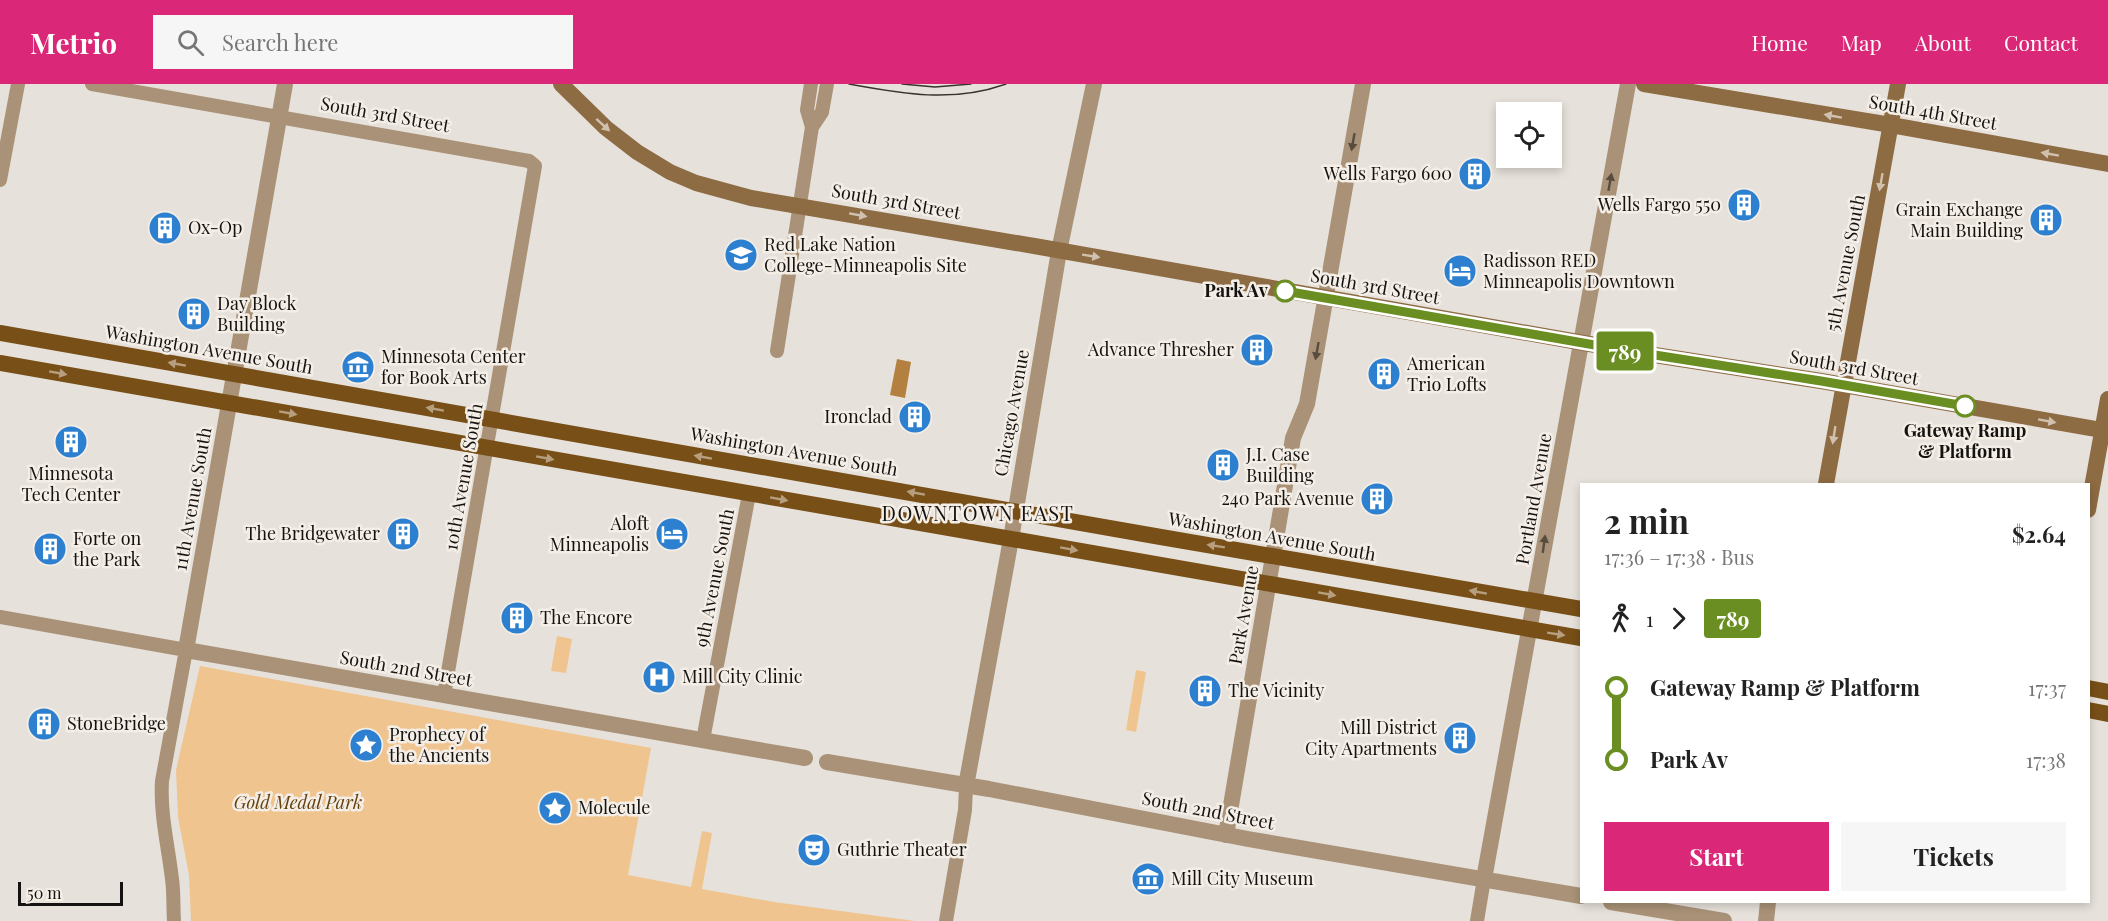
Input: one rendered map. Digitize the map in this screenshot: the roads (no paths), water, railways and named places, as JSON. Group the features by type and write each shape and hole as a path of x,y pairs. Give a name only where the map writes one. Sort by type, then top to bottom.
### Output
{"main road":[{"name":"South 3rd Street","path":"561,84 606,128 637,152 670,172 696,183 751,198 1582,343 2106,431"},
{"name":"South 4th Street","path":"1644,84 2108,164"},
{"name":"5th Avenue South","path":"1826,483 1898,84"},
{"name":"Washington Avenue South","path":"0,333 1580,609"},
{"path":"0,343 32,347 68,346"},
{"path":"0,363 1580,638"},
{"path":"2090,501 2106,431 2108,399"},
{"path":"2090,688 2108,692"},
{"path":"2090,710 2108,714"}],"street":[{"path":"0,180 18,84"},
{"name":"South 3rd Street","path":"92,84 529,161"},
{"name":"11th Avenue South","path":"174,921 172,880 163,822 162,780 285,84"},
{"path":"777,351 812,127 807,110 811,84"},
{"path":"812,127 822,112 826,84"},
{"name":"Chicago Avenue","path":"966,786 1011,539 1059,251 1094,84"},
{"name":"Park Avenue","path":"1227,835 1293,438 1307,404 1364,84"},
{"name":"Portland Avenue","path":"1477,921 1628,84"},
{"name":"10th Avenue South","path":"444,695 535,166 529,161"},
{"name":"9th Avenue South","path":"703,740 749,494"},
{"name":"South 2nd Street","path":"0,617 805,758"},
{"name":"South 2nd Street","path":"827,762 1227,835 1580,896"},
{"path":"946,921 965,810 966,786"},
{"path":"1617,903 1724,921"},
{"path":"1766,921 1768,903"}],"tram line":[{"path":"849,84 928,95 967,93 1006,84"},
{"path":"902,84 935,87 971,84"}],"place":[{"name":"Wells Fargo 600","path":"1475,174"},
{"name":"Wells Fargo 550","path":"1744,205"},
{"name":"Grain Exchange Main Building","path":"2046,220"},
{"name":"Ox-Op","path":"165,228"},
{"name":"Red Lake Nation College-Minneapolis Site","path":"741,255"},
{"name":"Radisson RED Minneapolis Downtown","path":"1460,271"},
{"name":"Park Av","path":"1285,291"},
{"name":"Day Block Building","path":"194,314"},
{"name":"Advance Thresher","path":"1257,350"},
{"name":"Minnesota Center for Book Arts","path":"358,367"},
{"name":"American Trio Lofts","path":"1384,374"},
{"name":"Gateway Ramp & Platform","path":"1965,406"},
{"name":"Ironclad","path":"915,417"},
{"name":"Minnesota Tech Center","path":"71,442"},
{"name":"J.I. Case Building","path":"1223,465"},
{"name":"240 Park Avenue","path":"1377,499"},
{"name":"The Bridgewater","path":"403,534"},
{"name":"Aloft Minneapolis","path":"672,534"},
{"name":"Forte on the Park","path":"50,549"},
{"name":"The Encore","path":"517,618"},
{"name":"Mill City Clinic","path":"659,677"},
{"name":"The Vicinity","path":"1205,691"},
{"name":"StoneBridge","path":"44,724"},
{"name":"Mill District City Apartments","path":"1460,738"},
{"name":"Prophecy of the Ancients","path":"366,745"},
{"name":"Molecule","path":"555,808"},
{"name":"Guthrie Theater","path":"814,850"},
{"name":"Mill City Museum","path":"1148,879"}],"district":[{"name":"DOWNTOWN EAST","path":"978,514"}],"park label":[{"name":"Gold Medal Park","path":"298,803"}]}
